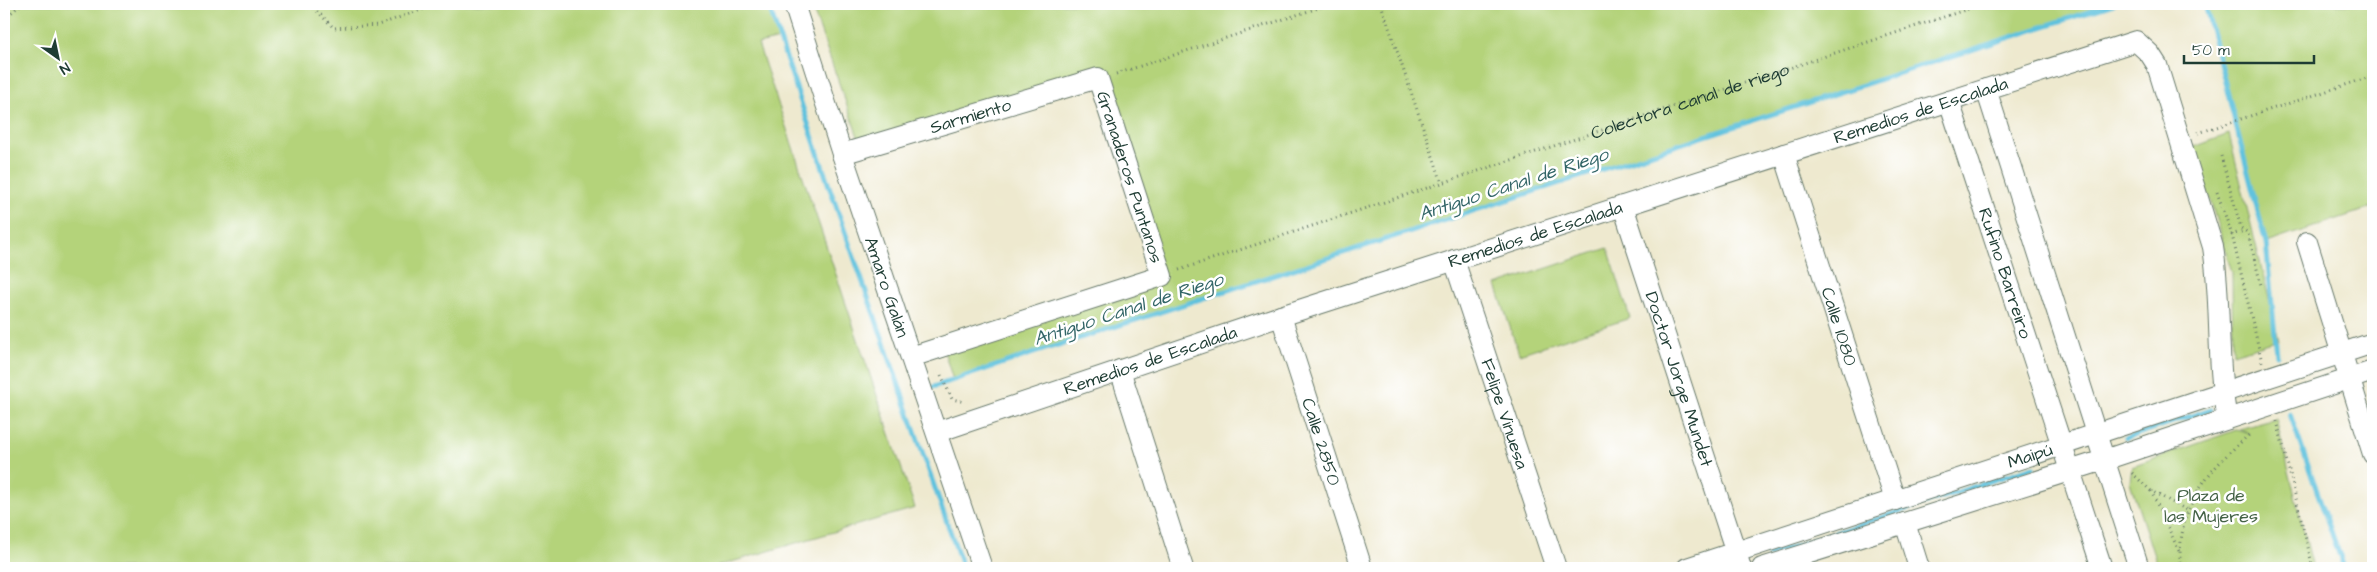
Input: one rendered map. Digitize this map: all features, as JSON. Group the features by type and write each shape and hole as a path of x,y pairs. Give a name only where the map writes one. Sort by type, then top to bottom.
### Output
{"street":[{"name":"Amaro Galán","path":"794,4 842,154 982,568"},
{"name":"Remedios de Escalada","path":"937,432 1281,316 2136,41 2150,54 2157,65 2214,247 2218,276 2222,392"},
{"name":"Sarmiento","path":"842,154 1107,76"},
{"name":"Granaderos Puntanos","path":"1107,76 1162,276"},
{"name":"Rufino Barreiro","path":"1986,89 2104,460"},
{"name":"Rufino Barreiro","path":"1949,101 2070,470"},
{"name":"Calle 1080","path":"1784,154 1895,500"},
{"name":"Doctor Jorge Mundet","path":"1624,206 1738,560"},
{"path":"2307,242 2373,454"},
{"name":"Felipe Vinuesa","path":"1454,260 1556,568"},
{"path":"912,357 1162,276"},
{"name":"Calle 2850","path":"1281,316 1362,568"},
{"name":"Maipú","path":"1687,568 1738,560 1895,500 2373,344"},
{"path":"1120,370 1183,568"},
{"name":"Maipú","path":"1762,568 2104,460 2373,370"},
{"path":"2222,392 2227,419"},
{"path":"2104,460 2139,568"},
{"path":"2070,470 2102,568"},
{"path":"1905,523 1920,568"}],"path":[{"path":"4,19 21,4"},
{"path":"310,4 334,28 378,25 438,4"},
{"path":"1107,76 1330,4"},
{"path":"1381,4 1442,183"},
{"name":"Colectora canal de riego","path":"1162,276 1983,4"},
{"path":"2198,133 2373,76"},
{"path":"2195,125 2201,143"},
{"path":"2221,156 2241,228 2248,233 2261,285"},
{"path":"2216,189 2232,235 2265,379"},
{"path":"941,375 952,399 966,403"},
{"path":"2272,404 2283,439 2313,568"},
{"path":"2180,568 2180,552 2187,510 2193,497 2228,453 2250,434"},
{"path":"2132,473 2151,491 2187,510"},
{"path":"2151,491 2180,552"}],"green space":[{"path":"4,4 768,4 780,39 758,44 915,508 711,568 4,568"},
{"path":"811,4 2112,4 1566,179 953,380 943,348 1162,276 1098,78 862,148"},
{"path":"2205,4 2373,4 2373,207 2266,243"},
{"path":"2229,134 2279,340 2233,354 2232,272 2194,147"},
{"path":"1608,248 1630,318 1519,354 1496,285"},
{"name":"Plaza de las Mujeres","path":"2276,419 2313,568 2158,568 2130,482 2132,467 2236,430 2249,434 2239,429"}],"waterway":[{"path":"768,4 829,186 963,568"},
{"name":"Antiguo Canal de Riego","path":"927,389 2113,4"},
{"name":"Antiguo Canal de Riego","path":"2205,4 2266,243 2277,355"},
{"path":"2126,438 2211,409"},
{"name":"Antiguo Canal de Riego","path":"2290,414 2344,568"},
{"path":"1768,555 2033,467"}]}
